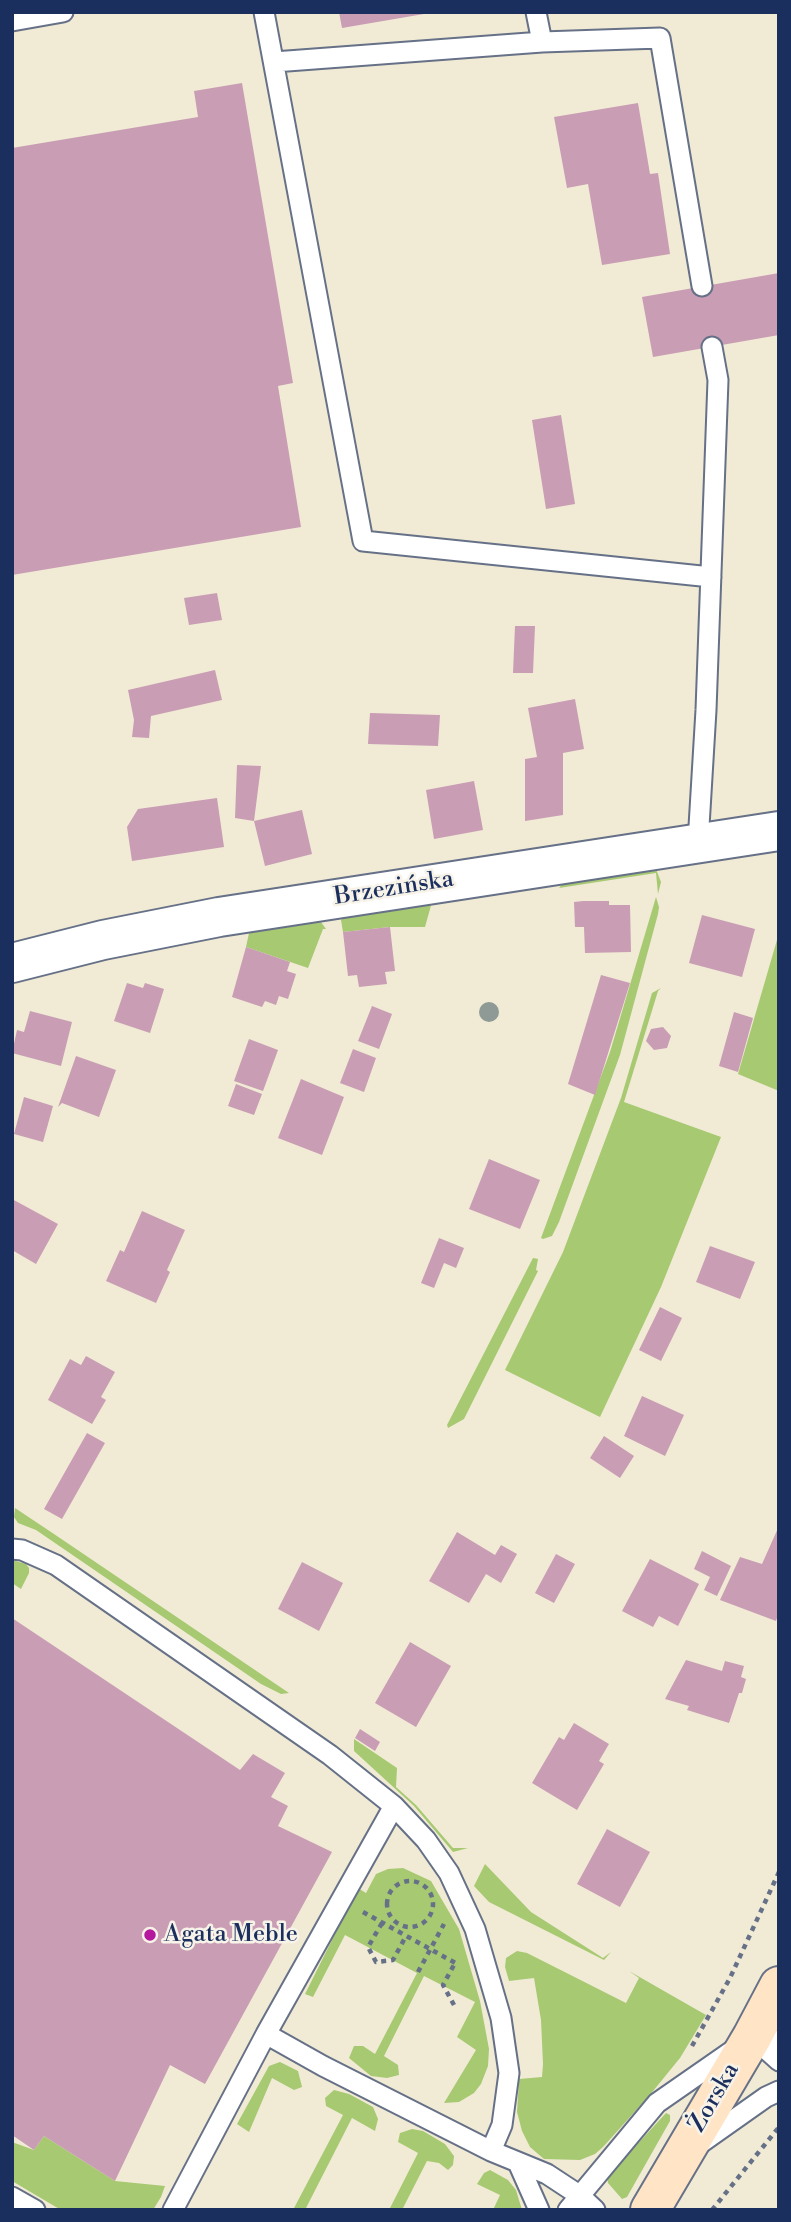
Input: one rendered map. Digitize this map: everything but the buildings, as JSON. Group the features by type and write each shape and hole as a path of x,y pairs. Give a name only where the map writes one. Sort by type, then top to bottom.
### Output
{"main road":[{"name":"Żorska","path":"650,2210 681,2156 770,2046 779,1986"}],"street":[{"name":"Brzezińska","path":"12,962 219,917 779,831"}],"lane":[{"path":"12,21 63,12"},
{"path":"264,12 363,541 710,577"},
{"path":"536,12 542,42"},
{"path":"274,62 542,42 660,38 702,286"},
{"path":"698,843 718,380 712,346"},
{"path":"12,1549 22,1550 56,1565 330,1755 394,1806 426,1840 449,1873 475,1929 501,2018 509,2073 502,2125 491,2151"},
{"path":"173,2210 266,2034 394,1806"},
{"path":"266,2034 491,2151 547,2175 574,2202 595,2210"},
{"path":"574,2202 657,2103 770,2046"},
{"path":"681,2156 766,2097 779,2091"},
{"path":"519,2165 539,2210"},
{"path":"12,2197 35,2210"}],"path":[{"path":"689,2049 730,1978 779,1872"},
{"path":"405,1881 418,1882 429,1890 433,1902 431,1915 420,1925 413,1927 399,1924 390,1916 387,1898 394,1887 405,1881"},
{"path":"418,1972 459,1895"},
{"path":"340,1900 455,1963 492,1980"},
{"path":"431,1915 444,1923"},
{"path":"382,1923 368,1947 376,1962 393,1960 406,1936"},
{"path":"395,1930 399,1924"},
{"path":"454,2005 443,1985 455,1963"},
{"path":"712,2210 779,2127"}],"green space":[{"path":"656,869 661,882 658,894 656,873 559,888 563,883"},
{"path":"656,897 658,914 620,1055 559,1222 552,1236 543,1239 541,1238 610,1052"},
{"path":"432,902 425,927 390,927 343,932 341,920 346,916"},
{"path":"321,922 326,929 323,929 308,968 246,947 249,933"},
{"path":"779,933 779,1091 738,1074"},
{"path":"661,988 624,1102 721,1137 661,1287 600,1417 505,1370 563,1252 621,1098 652,993"},
{"path":"533,1258 538,1259 538,1271 464,1419 448,1428 447,1425"},
{"path":"15,1508 289,1693 281,1694 261,1684 36,1530 18,1523 14,1517"},
{"path":"12,1560 26,1564 29,1568 21,1589 12,1583"},
{"path":"354,1739 397,1768 396,1787 416,1805 453,1848 468,1848 453,1852 414,1806 354,1751"},
{"path":"485,1864 531,1912 603,1958 611,1952 604,1960 489,1902 474,1886"},
{"path":"403,1868 431,1881 459,1929 480,2001 489,2049 488,2066 474,2093 459,2102 444,2103 476,2050 457,2037 475,2002 424,1976 384,2056 398,2065 399,2075 387,2078 371,2076 349,2058 354,2046 363,2046 375,2054 417,1973 345,1935 313,1997 305,1994 358,1888 366,1893 376,1874 388,1869"},
{"path":"517,1951 527,1953 626,2003 639,1978 629,1971 706,2015 680,2058 649,2096 603,2147 595,2154 580,2160 544,2159 530,2147 522,2131 517,2112 519,2079 542,2077 543,2064 541,2020 534,1978 509,1981 505,1967 506,1958"},
{"path":"280,2062 298,2071 302,2087 294,2090 272,2078 249,2132 237,2124 269,2066"},
{"path":"334,2090 349,2094 373,2107 378,2119 375,2131 352,2118 305,2210 293,2210 343,2115 326,2106 325,2098"},
{"path":"666,2113 670,2115 670,2121 627,2197 622,2199 608,2183 607,2177"},
{"path":"412,2129 423,2131 445,2144 454,2156 453,2165 448,2170 439,2163 427,2161 402,2210 389,2210 418,2153 398,2142 400,2133"},
{"path":"44,2136 115,2181 165,2186 161,2197 153,2210 61,2210 12,2181 12,2142 34,2150"},
{"path":"490,2170 508,2180 516,2190 522,2210 493,2210 500,2195 477,2184 484,2173"}],"place":[{"name":"Agata Meble","path":"150,1935"}]}
